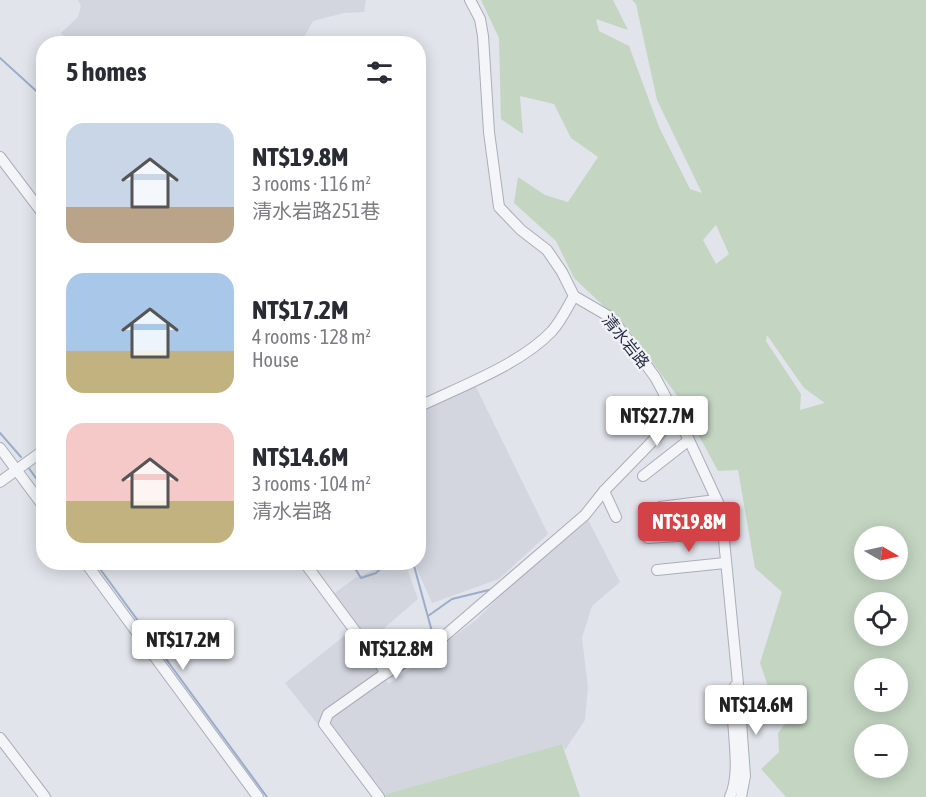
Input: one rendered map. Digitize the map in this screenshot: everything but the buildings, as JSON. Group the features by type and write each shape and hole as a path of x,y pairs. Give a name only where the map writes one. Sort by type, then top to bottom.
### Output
{"street":[{"path":"426,403 514,359 550,333 562,319 574,296 547,250 521,230 499,207 489,132 483,36 480,19 470,0"},
{"path":"0,157 36,204"},
{"name":"清水岩路","path":"574,296 610,317 655,377 689,440 721,509 736,680 732,699 738,795"},
{"path":"379,797 324,724 328,714 383,675 435,644 585,515 604,491 676,417"},
{"path":"643,476 689,440"},
{"path":"0,448 36,496"},
{"path":"0,482 36,456"},
{"path":"604,491 616,517"},
{"path":"660,507 716,500"},
{"path":"648,538 723,533"},
{"path":"657,570 725,563"},
{"path":"91,570 258,797"},
{"path":"310,570 384,670 383,675"},
{"path":"0,738 45,797"}],"shaded area":[{"path":"78,0 366,0 364,12 344,13 313,21 305,36 63,36 61,33 78,17 81,6"},
{"path":"474,383 548,534 499,579 432,603 417,570 426,570 426,408"},
{"path":"584,512 620,582 592,606 582,638 588,688 585,720 565,750 562,744 383,795 371,792 285,683 348,633 389,684 476,620"},
{"path":"374,570 408,570 418,599 369,641 332,595 355,578"}],"green space":[{"path":"481,0 613,0 628,30 596,19 599,31 629,46 659,127 690,189 702,193 657,100 636,4 632,0 926,0 926,797 786,797 761,769 779,752 778,733 794,713 787,697 770,692 760,663 782,592 755,568 738,470 718,471 678,397 628,329 574,278 556,241 514,203 518,177 545,195 568,202 598,157 571,138 554,104 520,96 523,134 501,119 499,38","holes":["716,225 729,254 716,264 703,240","767,335 804,388 825,403 800,410 801,394 766,341"]},
{"path":"562,744 580,797 383,797 383,795"}],"waterway":[{"path":"0,58 36,91"},
{"path":"0,433 21,457"},
{"path":"28,467 36,478"},
{"path":"101,570 267,797"},
{"path":"356,570 361,578 379,570"},
{"path":"415,570 434,639"},
{"path":"428,616 452,599 493,589"}]}
